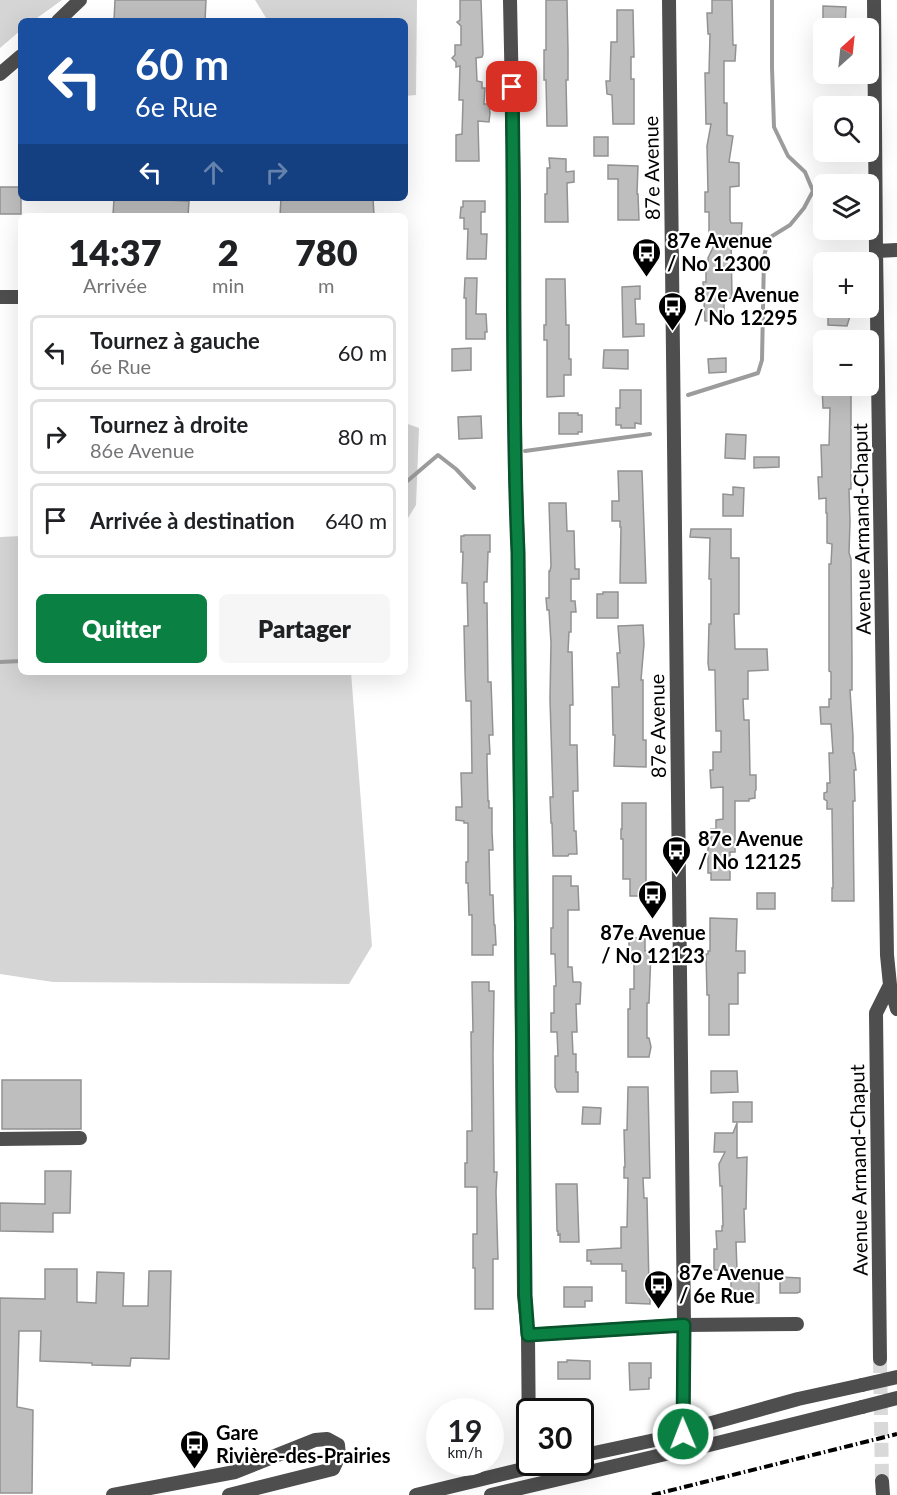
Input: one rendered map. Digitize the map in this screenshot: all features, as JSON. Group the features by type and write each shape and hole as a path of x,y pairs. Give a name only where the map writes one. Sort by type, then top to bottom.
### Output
{"street":[{"path":"61,18 80,0"},
{"path":"510,0 525,1295 529,1398"},
{"name":"87e Avenue","path":"669,0 684,1325 683,1434 685,1451"},
{"name":"Avenue Armand-Chaput","path":"874,0 887,955 897,1009"},
{"path":"0,74 18,59"},
{"path":"876,251 897,250"},
{"path":"0,297 18,297"},
{"name":"Avenue Armand-Chaput","path":"880,1359 876,1013 894,984"},
{"path":"0,1139 80,1138"},
{"path":"528,1335 684,1325 797,1324"},
{"path":"594,1453 683,1434 708,1424 798,1399 897,1377"},
{"path":"491,1495 685,1451 897,1398"},
{"path":"113,1495 235,1472 315,1440 327,1439 338,1445 339,1456 333,1469 229,1495"},
{"path":"416,1495 516,1471"}],"shaded area":[{"path":"0,0 62,0 37,18 18,18 18,33 0,48"},
{"path":"255,0 417,0 416,95 408,96 408,18 266,18"},
{"path":"408,424 419,428 416,505 408,518"},
{"path":"18,536 18,675 351,675 372,946 349,984 53,982 0,974 0,537"}],"building":[{"path":"115,0 206,0 205,18 114,18"},
{"path":"460,0 481,0 483,54 482,57 476,58 477,81 482,82 482,88 485,88 484,104 489,104 490,113 489,122 478,121 479,161 456,161 456,135 462,134 463,100 459,100 460,66 456,67 456,62 452,58 455,55 455,45 461,45 461,26 457,22 460,20"},
{"path":"546,0 567,0 567,126 547,126 546,80 544,80"},
{"path":"712,0 732,0 735,61 724,61 724,103 727,103 727,135 733,136 729,162 739,163 739,186 730,187 730,220 731,223 742,223 741,239 731,239 732,298 724,299 724,320 705,321 703,282 706,282 708,258 717,239 710,238 709,212 705,212 705,192 708,192 707,146 711,124 706,124 705,73 709,73 710,34 708,34 707,13 712,13"},
{"path":"823,6 846,7 845,18 823,18"},
{"path":"617,10 633,10 634,57 631,57 631,79 634,79 634,124 613,124 612,95 607,94 606,81 610,81 611,42 617,42"},
{"path":"594,137 608,137 608,156 594,156"},
{"path":"549,158 566,159 566,172 574,171 574,182 567,183 568,222 545,222"},
{"path":"608,165 638,166 639,220 618,220 618,179 608,179"},
{"path":"0,187 18,187 21,213 0,214"},
{"path":"114,201 189,201 188,213 113,213"},
{"path":"281,201 373,201 374,213 280,213"},
{"path":"463,201 485,201 485,212 481,212 481,234 487,234 486,259 467,259 468,229 464,229 464,218 460,218"},
{"path":"465,278 477,278 476,314 486,314 485,339 466,339"},
{"path":"546,279 565,279 566,325 569,325 571,375 564,375 564,396 547,397 547,340 544,340"},
{"path":"640,286 640,299 635,299 636,324 644,324 644,336 623,337 622,287"},
{"path":"828,318 849,318 847,326 828,325"},
{"path":"471,348 471,370 452,371 452,349"},
{"path":"604,350 628,350 628,369 603,368"},
{"path":"726,358 726,372 709,373 708,359"},
{"path":"620,390 641,390 641,424 635,423 635,428 621,428 621,425 616,425 616,408 620,408"},
{"path":"822,396 851,396 849,553 851,559 852,658 852,690 850,690 856,770 854,770 855,801 853,801 854,901 832,901 832,809 827,809 827,801 824,799 827,783 830,783 829,753 833,753 831,724 821,724 820,707 829,707 829,699 831,699 829,564 831,564 832,544 827,543 826,498 819,499 818,477 822,477 821,445 829,445 830,408 823,408"},
{"path":"559,413 582,415 582,432 559,434"},
{"path":"481,416 482,438 459,439 458,417"},
{"path":"726,434 746,435 745,459 725,458"},
{"path":"754,457 779,457 779,467 754,468"},
{"path":"618,471 642,471 646,583 620,583 621,527 620,521 612,521 612,501 619,501"},
{"path":"733,487 744,488 743,516 723,516 723,494 733,495"},
{"path":"549,503 566,503 567,531 574,531 575,569 579,569 579,579 571,579 571,601 575,601 576,612 571,612 568,652 572,652 573,705 570,705 570,745 577,745 578,791 573,791 577,854 568,856 553,856 551,823 550,797 553,797 551,643 546,598 549,598 551,566"},
{"path":"691,529 731,529 731,558 739,558 739,614 734,614 735,649 767,649 768,670 748,671 748,699 743,699 744,720 749,720 750,775 756,775 756,790 755,798 749,801 735,801 735,852 730,852 730,880 711,880 711,873 708,873 708,842 711,842 711,829 716,829 716,820 723,819 723,787 711,788 710,770 713,770 713,752 721,752 721,731 716,731 715,670 709,670 708,663 709,624 711,624 710,538 690,537"},
{"path":"490,535 487,582 484,582 484,603 487,603 488,682 491,682 493,735 489,735 490,754 487,754 487,762 488,801 489,808 492,808 493,850 489,850 490,895 493,895 496,945 493,945 493,955 472,955 472,915 469,915 468,883 466,883 468,823 456,820 456,807 462,807 461,773 472,773 471,701 466,701 465,671 464,626 468,626 467,583 462,583 461,536"},
{"path":"603,592 618,592 618,618 597,618 597,594 603,594"},
{"path":"643,625 641,680 643,680 643,740 646,740 646,767 614,766 612,687 619,687 618,626"},
{"path":"622,803 646,803 646,896 630,896 630,879 623,879"},
{"path":"553,876 571,876 571,886 578,886 579,910 568,910 568,967 572,967 573,982 581,983 580,1004 576,1004 577,1032 572,1032 573,1054 576,1054 576,1072 578,1072 578,1092 557,1092 555,1087 555,1056 558,1056 557,1032 551,1032 551,1013 554,1013 554,986 556,986 555,954 551,954"},
{"path":"757,893 775,893 775,909 757,909"},
{"path":"710,918 737,919 736,951 745,951 745,973 738,973 738,1004 729,1004 729,1035 709,1035 706,954 710,951"},
{"path":"629,938 645,938 645,951 651,951 649,1003 647,1003 647,1038 649,1038 651,1047 649,1057 628,1057 628,1009 630,1009 630,989 634,989 634,963 626,964"},
{"path":"472,982 489,982 489,991 494,991 494,1172 497,1172 498,1259 493,1259 493,1309 475,1309 473,1234 477,1234 477,1187 465,1187 467,1131 472,1131"},
{"path":"711,1071 737,1071 738,1092 711,1093"},
{"path":"2,1080 81,1080 81,1129 2,1129"},
{"path":"628,1087 648,1087 650,1178 643,1178 644,1198 647,1198 649,1285 661,1291 650,1296 650,1304 626,1303 626,1271 622,1271 622,1264 591,1264 591,1261 587,1261 587,1250 621,1248 621,1227 627,1227 628,1178 624,1178 624,1130 627,1130"},
{"path":"733,1102 752,1102 752,1122 733,1122"},
{"path":"583,1107 601,1108 600,1124 582,1124"},
{"path":"737,1123 737,1158 747,1157 745,1242 736,1242 737,1270 714,1270 714,1249 717,1249 716,1231 722,1231 723,1226 719,1164 725,1152 714,1152 715,1133 733,1133"},
{"path":"45,1171 71,1171 70,1213 53,1213 53,1232 0,1231 0,1203 45,1204"},
{"path":"556,1184 577,1184 579,1242 560,1242 560,1234 558,1235 557,1231"},
{"path":"45,1269 77,1269 77,1302 96,1303 97,1272 124,1273 123,1306 148,1306 149,1271 171,1271 169,1359 131,1358 130,1366 40,1361 41,1331 19,1331 17,1407 33,1410 32,1493 0,1493 0,1298 45,1299"},
{"path":"780,1277 800,1278 800,1292 780,1293"},
{"path":"731,1279 759,1279 759,1303 731,1303"},
{"path":"564,1287 592,1287 592,1301 585,1301 585,1307 564,1307"},
{"path":"567,1360 590,1361 590,1379 558,1379 558,1362 567,1362"},
{"path":"629,1363 651,1363 649,1389 630,1390"}],"waterway":[{"path":"688,395 758,373 762,360 764,256 769,238 790,225 804,208 813,191 805,172 788,156 774,127 772,0"},
{"path":"525,451 650,434"},
{"path":"408,480 438,455 456,469 474,488"},
{"path":"0,662 18,661"}],"tunnel":[{"path":"880,1359 882,1481"}],"railway":[{"path":"652,1495 897,1434"}],"place":[{"name":"87e Avenue / No 12300","path":"646,278"},
{"name":"87e Avenue / No 12295","path":"673,332"},
{"name":"87e Avenue / No 12125","path":"677,876"},
{"name":"87e Avenue / No 12123","path":"653,920"},
{"name":"87e Avenue / 6e Rue","path":"658,1310"},
{"name":"Gare Rivière-des-Prairies","path":"195,1470"}],"route":[{"path":"512,87 525,1295 528,1335 684,1325 683,1434"}]}
